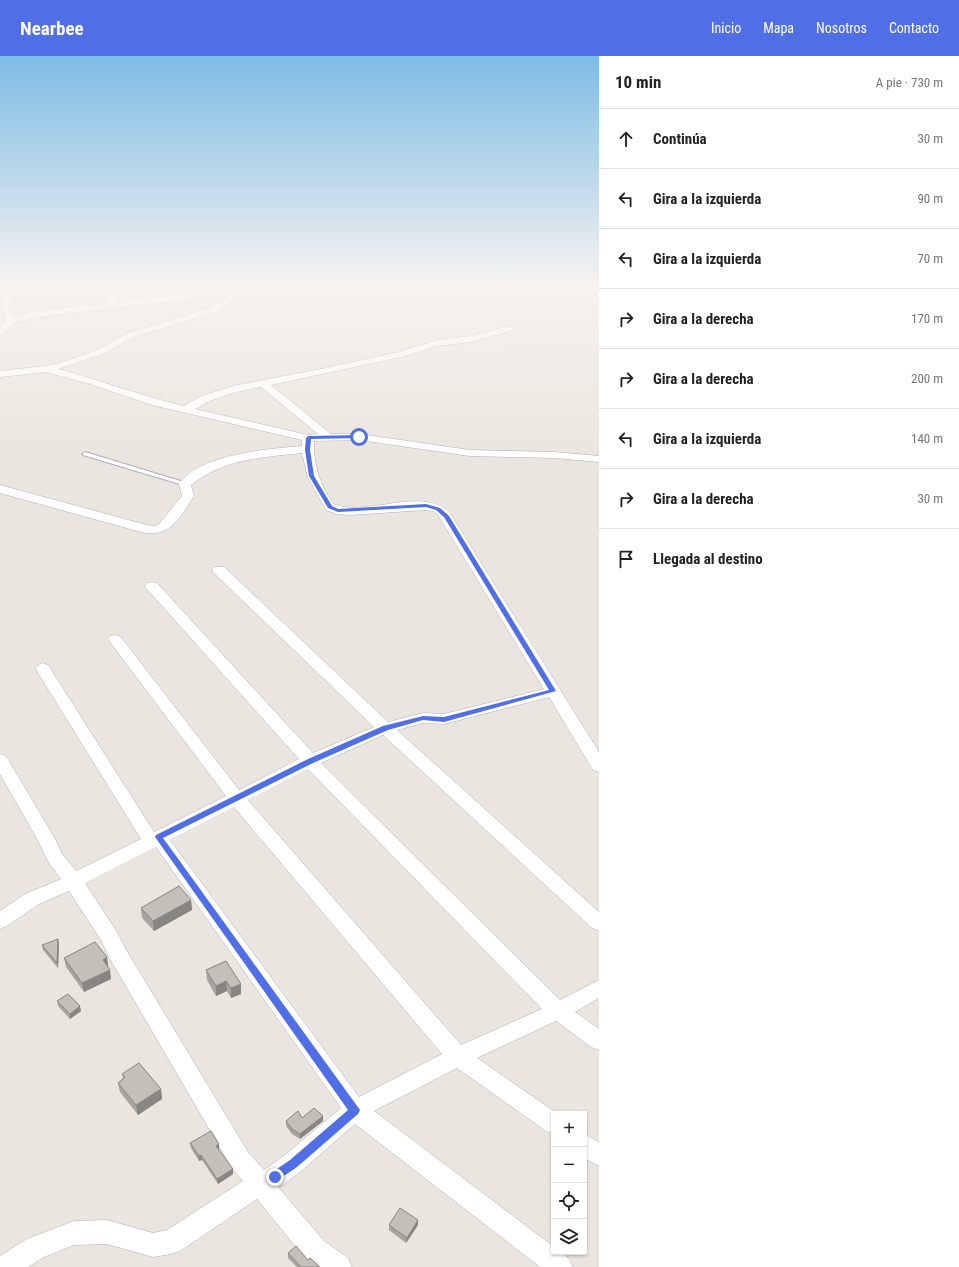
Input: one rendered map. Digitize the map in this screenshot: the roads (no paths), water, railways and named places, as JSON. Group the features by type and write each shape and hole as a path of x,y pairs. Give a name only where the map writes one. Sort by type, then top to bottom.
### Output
{"street":[{"path":"0,374 45,369 62,365 100,352 117,343"},
{"path":"186,410 213,395 401,354 441,343"},
{"path":"45,369 91,381 156,403 308,444"},
{"path":"263,383 328,437"},
{"path":"0,488 146,529 156,530 164,527 188,496 185,484 193,476 214,465 308,444 328,437 383,439 470,453 599,459"},
{"path":"308,444 312,476 330,507 338,511 426,505 438,509 449,521 599,766"},
{"path":"219,570 385,728 599,923"},
{"path":"152,586 310,761 558,1011 599,1041"},
{"path":"116,639 236,798 458,1058 551,1122"},
{"path":"43,668 155,839 355,1110 560,1267"},
{"path":"0,921 32,898 73,881 310,761 385,728 423,718 444,719 553,691"},
{"path":"0,760 45,837 55,858 73,881 110,937 116,951 240,1160 315,1250 339,1267"},
{"path":"5,1267 36,1248 74,1233 107,1232 153,1245 171,1242 260,1183 275,1177 355,1110 458,1058 558,1011 599,988"},
{"path":"587,1147 599,1155"}],"lane":[{"path":"85,454 185,484"}]}
